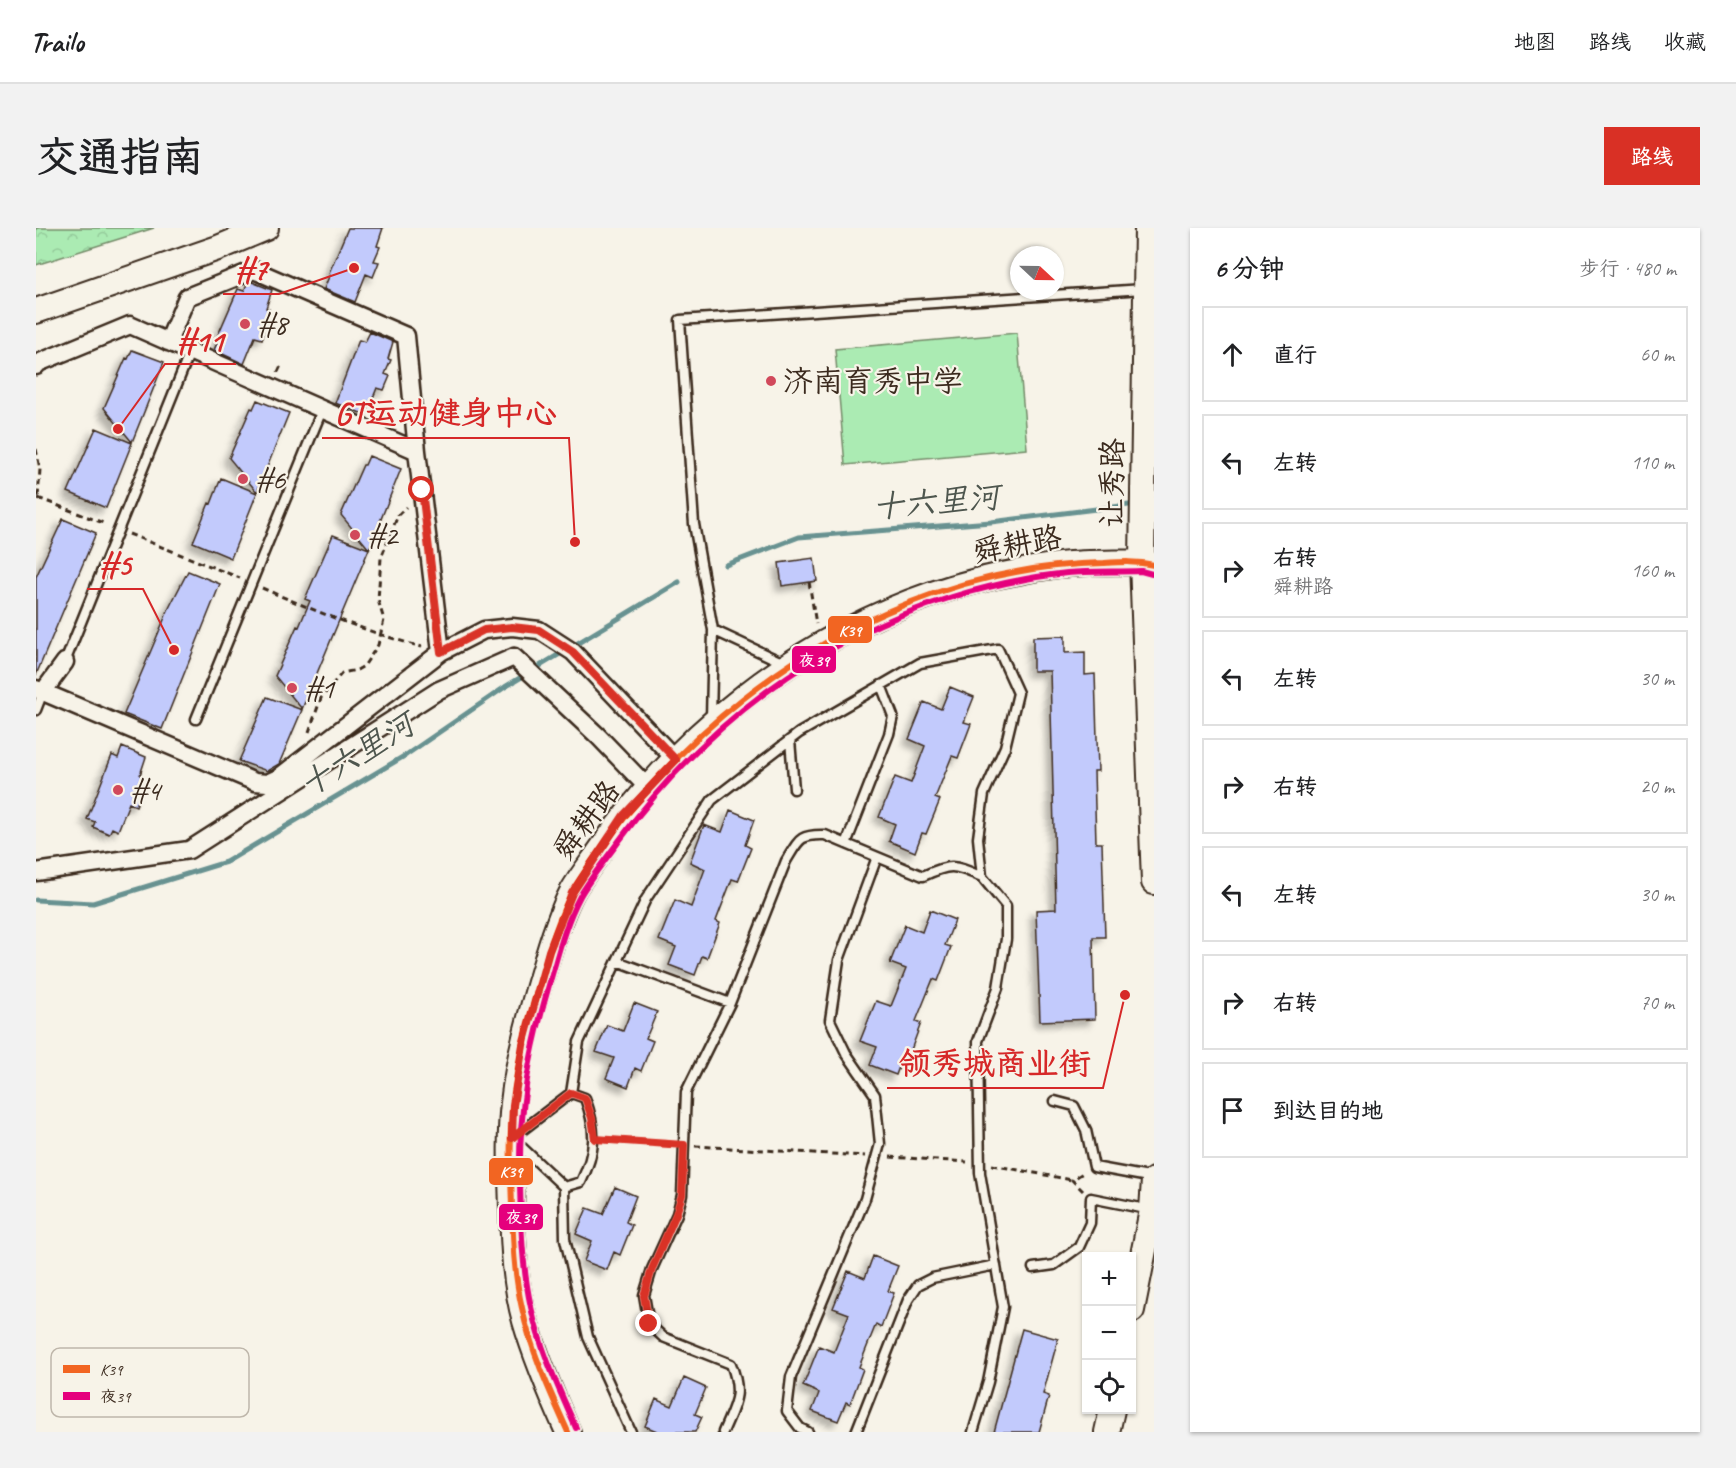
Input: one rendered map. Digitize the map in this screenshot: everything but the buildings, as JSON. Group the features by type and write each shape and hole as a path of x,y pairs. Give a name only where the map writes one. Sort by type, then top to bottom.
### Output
{"street":[{"path":"36,311 218,248 266,228"},
{"name":"让秀路","path":"1147,228 1142,537 1148,564 1154,882"},
{"path":"168,342 187,297 254,270 406,336 441,652"},
{"path":"36,366 38,363 130,326 417,451"},
{"name":"舜耕路","path":"568,1432 544,1379 524,1319 513,1258 511,1182 513,1105 523,1045 549,951 572,893 624,815 676,760 735,704 788,665 881,614 932,594 981,580 1063,565 1148,564"},
{"path":"65,662 40,691 255,782 267,783 278,778 441,652 484,630 512,627 539,630 566,648 676,760"},
{"path":"36,872 189,850 439,690 514,657 598,736 649,789"},
{"path":"1132,1306 1152,1210 1154,1179"},
{"path":"1107,1432 1111,1414"}],"lane":[{"path":"711,726 713,630 694,524 680,320 1146,289"},
{"path":"65,662 190,352"},
{"path":"196,719 322,410"},
{"path":"713,630 788,665"},
{"path":"631,1432 588,1337 565,1239 564,1187 512,1138 571,1093 579,1042 646,898 712,800 790,740 920,663 998,649 1018,693 1005,747 984,795 978,838 982,877"},
{"path":"846,843 889,734 892,716 882,685"},
{"path":"36,710 40,691"},
{"path":"790,740 794,789"},
{"path":"723,1432 739,1395 737,1379 731,1364 663,1337 649,1324 644,1296 652,1269 682,1195 686,1092 730,1003 786,861 798,841 809,834 825,835 923,876 956,866 982,877 1006,906 1006,939 998,988 978,1041 980,1163 1003,1307 987,1382 973,1432"},
{"path":"808,1432 800,1428 787,1411 791,1377 865,1199 880,1144 875,1095 846,1053 830,1020 839,960 877,857"},
{"path":"617,961 730,1003"},
{"path":"564,1187 581,1182 590,1164 595,1139 592,1118 585,1098 571,1093"},
{"path":"1055,1101 1074,1106 1086,1130 1094,1167 1154,1179"},
{"path":"1033,1268 1054,1265 1079,1246 1090,1223 1091,1198 1152,1210"},
{"path":"856,1432 908,1300 918,1284 932,1278 996,1265"}],"path":[{"path":"36,449 40,469 37,499 164,547"},
{"path":"306,738 321,698 342,673 364,666 378,645 384,620 378,600 381,558 398,515 422,490"},
{"path":"808,582 819,646"},
{"path":"357,627 441,652"},
{"path":"595,1139 980,1163 1072,1180 1091,1198"},
{"path":"1072,1180 1094,1167"}],"green space":[{"path":"36,228 154,228 36,265"},
{"path":"1017,333 1027,449 845,465 835,349"}],"waterway":[{"name":"十六里河","path":"726,565 799,537 991,522 1137,504"},
{"name":"十六里河","path":"36,900 93,903 226,862 406,755 505,687 679,582"}],"transit line":[{"name":"K39","path":"568,1432 536,1356 519,1295 513,1245 511,1131 517,1073 524,1040 551,944 567,903 586,870 641,798 707,729 781,671 863,623 930,595 1003,574 1079,564 1129,562 1154,565"},
{"name":"夜39","path":"576,1428 545,1353 531,1307 522,1246 520,1157 523,1105 537,1030 567,926 589,882 651,800 687,761 725,725 766,692 809,662 903,615 980,589 1009,582 1076,572 1141,571 1152,574"}],"place":[{"name":"#7","path":"354,268"},
{"name":"#8","path":"245,324"},
{"name":"济南育秀中学","path":"771,381"},
{"name":"#11","path":"118,429"},
{"name":"#6","path":"243,479"},
{"name":"#2","path":"355,535"},
{"name":"GT运动健身中心","path":"575,542"},
{"name":"#5","path":"174,650"},
{"name":"#1","path":"292,688"},
{"name":"#4","path":"118,790"},
{"name":"领秀城商业街","path":"1125,995"}],"route":[{"path":"422,490 441,652 484,630 512,627 539,630 573,652 591,669 676,760 624,815 572,893 549,951 532,1009 520,1057 513,1105 512,1138 571,1093 585,1098 592,1118 595,1139 684,1145 682,1195 652,1269 644,1296 649,1324"}]}
